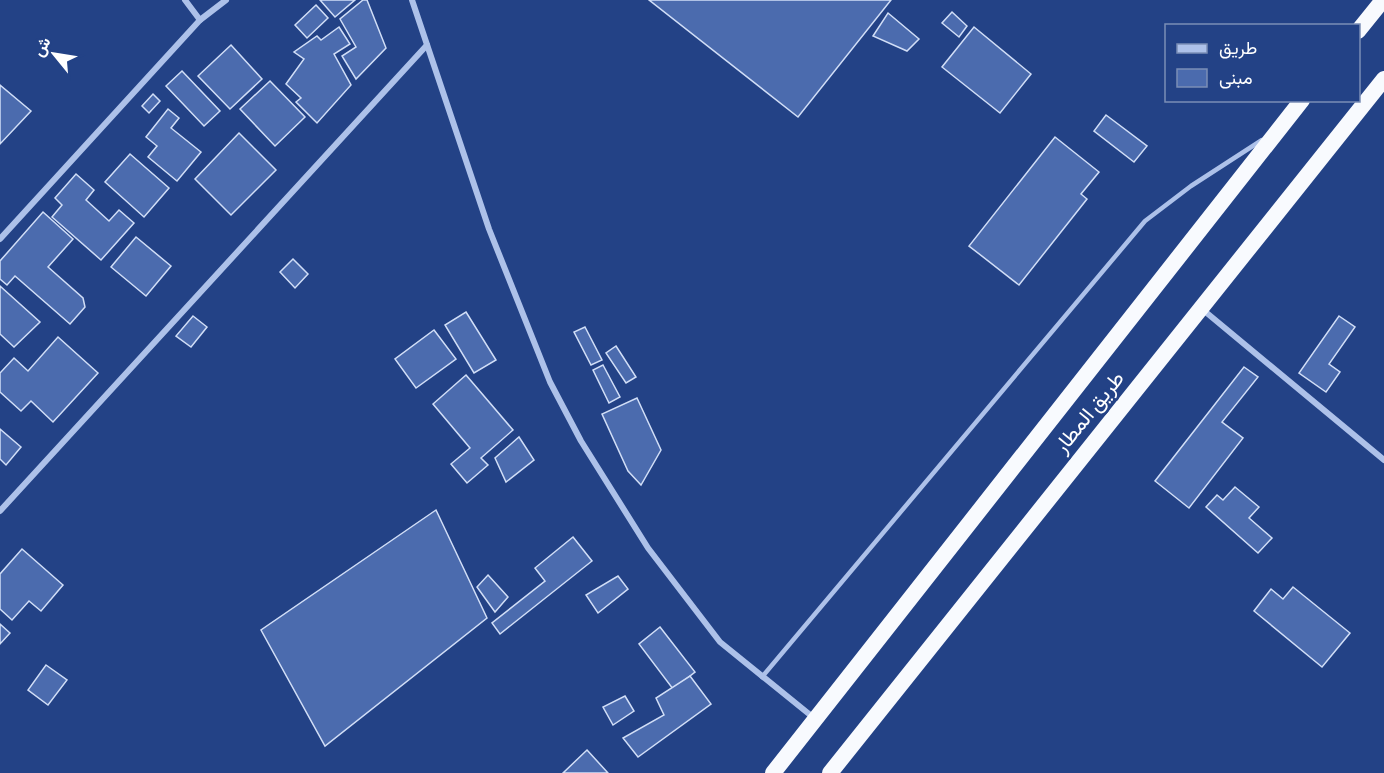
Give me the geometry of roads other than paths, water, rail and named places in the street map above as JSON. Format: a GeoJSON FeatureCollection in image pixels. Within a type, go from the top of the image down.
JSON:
{"type":"FeatureCollection","features":[{"type":"Feature","properties":{"kind":"highway"},"geometry":{"type":"LineString","coordinates":[[1360,30],[1383,0]]}},
{"type":"Feature","properties":{"kind":"highway","name":"طريق المطار"},"geometry":{"type":"LineString","coordinates":[[830,773],[1384,79]]}},
{"type":"Feature","properties":{"kind":"highway","name":"طريق المطار"},"geometry":{"type":"LineString","coordinates":[[773,773],[1300,102]]}},
{"type":"Feature","properties":{"kind":"street"},"geometry":{"type":"LineString","coordinates":[[185,0],[200,20]]}},
{"type":"Feature","properties":{"kind":"street"},"geometry":{"type":"LineString","coordinates":[[0,238],[200,20],[226,0]]}},
{"type":"Feature","properties":{"kind":"street"},"geometry":{"type":"LineString","coordinates":[[412,0],[498,251],[550,382],[581,441],[631,522],[682,595],[720,642],[814,718]]}},
{"type":"Feature","properties":{"kind":"street"},"geometry":{"type":"LineString","coordinates":[[0,511],[428,45]]}},
{"type":"Feature","properties":{"kind":"street"},"geometry":{"type":"LineString","coordinates":[[1201,308],[1384,460]]}},
{"type":"Feature","properties":{"kind":"lane"},"geometry":{"type":"LineString","coordinates":[[762,677],[1145,221],[1191,186],[1279,129]]}}]}
